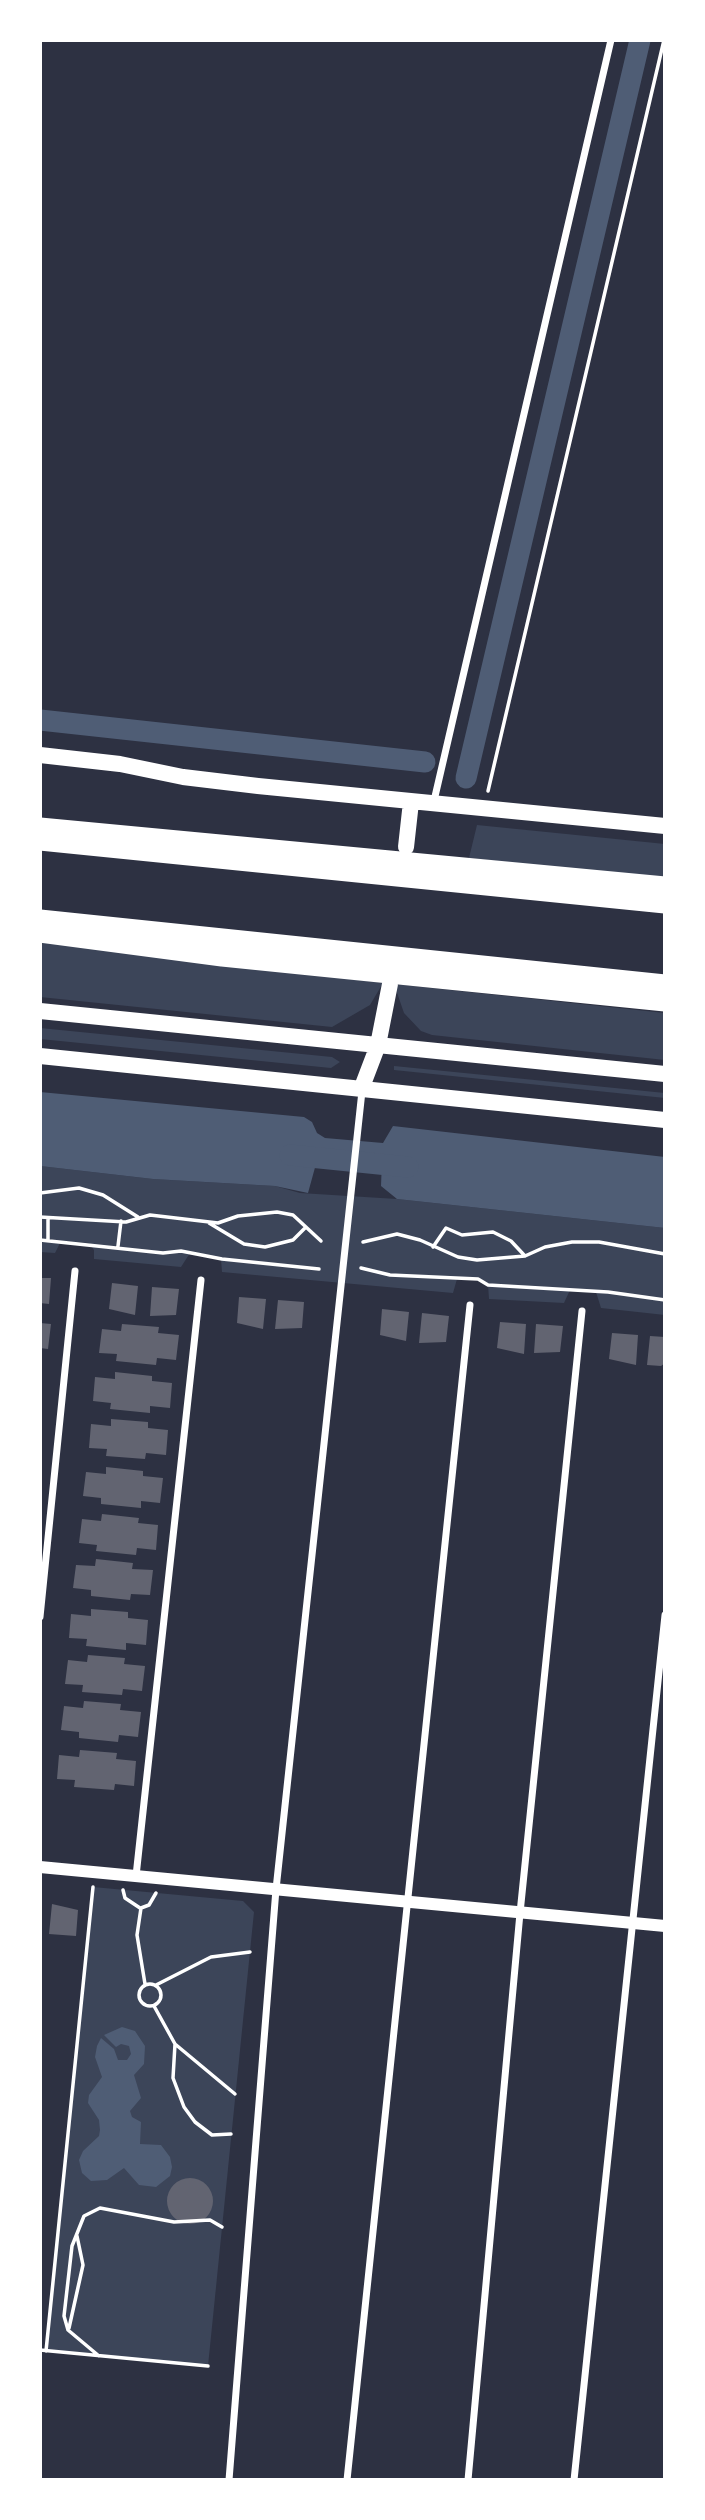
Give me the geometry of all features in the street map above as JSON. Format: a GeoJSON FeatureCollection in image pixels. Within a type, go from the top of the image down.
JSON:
{"type":"FeatureCollection","features":[{"type":"Feature","properties":{"kind":"highway"},"geometry":{"type":"LineString","coordinates":[[40,827],[665,886]]}},
{"type":"Feature","properties":{"kind":"highway"},"geometry":{"type":"LineString","coordinates":[[40,841],[665,904]]}},
{"type":"Feature","properties":{"kind":"highway"},"geometry":{"type":"LineString","coordinates":[[40,919],[665,984]]}},
{"type":"Feature","properties":{"kind":"highway"},"geometry":{"type":"LineString","coordinates":[[40,933],[222,957],[665,1002]]}},
{"type":"Feature","properties":{"kind":"main road"},"geometry":{"type":"LineString","coordinates":[[40,755],[142,767],[183,777],[433,805],[665,826]]}},
{"type":"Feature","properties":{"kind":"main road"},"geometry":{"type":"LineString","coordinates":[[406,847],[411,802]]}},
{"type":"Feature","properties":{"kind":"main road"},"geometry":{"type":"LineString","coordinates":[[362,1087],[378,1045],[390,984]]}},
{"type":"Feature","properties":{"kind":"main road"},"geometry":{"type":"LineString","coordinates":[[40,1011],[665,1074]]}},
{"type":"Feature","properties":{"kind":"main road"},"geometry":{"type":"LineString","coordinates":[[40,1056],[665,1120]]}},
{"type":"Feature","properties":{"kind":"street"},"geometry":{"type":"LineString","coordinates":[[433,805],[611,40]]}},
{"type":"Feature","properties":{"kind":"street"},"geometry":{"type":"LineString","coordinates":[[229,2480],[276,1889],[362,1087]]}},
{"type":"Feature","properties":{"kind":"street"},"geometry":{"type":"LineString","coordinates":[[40,1617],[75,1270]]}},
{"type":"Feature","properties":{"kind":"street"},"geometry":{"type":"LineString","coordinates":[[136,1876],[201,1280]]}},
{"type":"Feature","properties":{"kind":"street"},"geometry":{"type":"LineString","coordinates":[[347,2480],[470,1305]]}},
{"type":"Feature","properties":{"kind":"street"},"geometry":{"type":"LineString","coordinates":[[468,2480],[520,1913],[582,1311]]}},
{"type":"Feature","properties":{"kind":"street"},"geometry":{"type":"LineString","coordinates":[[574,2480],[665,1615]]}},
{"type":"Feature","properties":{"kind":"street"},"geometry":{"type":"LineString","coordinates":[[40,1867],[665,1926]]}},
{"type":"Feature","properties":{"kind":"path"},"geometry":{"type":"LineString","coordinates":[[484,809],[664,40]]}},
{"type":"Feature","properties":{"kind":"path"},"geometry":{"type":"LineString","coordinates":[[40,1193],[79,1188],[103,1195],[138,1217]]}},
{"type":"Feature","properties":{"kind":"path"},"geometry":{"type":"LineString","coordinates":[[40,1217],[121,1221],[138,1217],[218,1223],[239,1216],[277,1212],[293,1215],[321,1241]]}},
{"type":"Feature","properties":{"kind":"path"},"geometry":{"type":"LineString","coordinates":[[48,1217],[48,1240]]}},
{"type":"Feature","properties":{"kind":"path"},"geometry":{"type":"LineString","coordinates":[[118,1246],[121,1221]]}},
{"type":"Feature","properties":{"kind":"path"},"geometry":{"type":"LineString","coordinates":[[206,1221],[244,1244],[265,1247],[293,1240],[306,1227]]}},
{"type":"Feature","properties":{"kind":"path"},"geometry":{"type":"LineString","coordinates":[[433,1247],[446,1228],[462,1235],[493,1233],[516,1244],[525,1256]]}},
{"type":"Feature","properties":{"kind":"path"},"geometry":{"type":"LineString","coordinates":[[363,1242],[397,1234],[458,1257],[477,1260],[525,1256],[545,1247],[572,1242],[599,1242],[665,1254]]}},
{"type":"Feature","properties":{"kind":"path"},"geometry":{"type":"LineString","coordinates":[[40,1240],[118,1246],[318,1269]]}},
{"type":"Feature","properties":{"kind":"path"},"geometry":{"type":"LineString","coordinates":[[361,1268],[390,1275],[478,1279],[488,1285],[608,1292],[665,1300]]}},
{"type":"Feature","properties":{"kind":"path"},"geometry":{"type":"LineString","coordinates":[[46,2351],[93,1887]]}},
{"type":"Feature","properties":{"kind":"path"},"geometry":{"type":"LineString","coordinates":[[124,1890],[125,1898],[141,1908]]}},
{"type":"Feature","properties":{"kind":"path"},"geometry":{"type":"LineString","coordinates":[[141,1908],[149,1905],[156,1893]]}},
{"type":"Feature","properties":{"kind":"path"},"geometry":{"type":"LineString","coordinates":[[141,1908],[137,1935],[145,1984]]}},
{"type":"Feature","properties":{"kind":"path"},"geometry":{"type":"LineString","coordinates":[[145,1984],[156,1985],[211,1957],[250,1952]]}},
{"type":"Feature","properties":{"kind":"path"},"geometry":{"type":"LineString","coordinates":[[145,1984],[138,1992],[139,1999],[144,2005],[153,2006]]}},
{"type":"Feature","properties":{"kind":"path"},"geometry":{"type":"LineString","coordinates":[[153,2006],[161,1996],[156,1985]]}},
{"type":"Feature","properties":{"kind":"path"},"geometry":{"type":"LineString","coordinates":[[153,2006],[174,2044],[235,2094]]}},
{"type":"Feature","properties":{"kind":"path"},"geometry":{"type":"LineString","coordinates":[[174,2044],[173,2078],[184,2107],[195,2122],[212,2135],[231,2134]]}},
{"type":"Feature","properties":{"kind":"path"},"geometry":{"type":"LineString","coordinates":[[99,2356],[68,2330],[64,2316],[65,2286],[84,2216],[100,2208],[174,2222],[210,2220],[222,2227]]}},
{"type":"Feature","properties":{"kind":"path"},"geometry":{"type":"LineString","coordinates":[[68,2330],[83,2265],[77,2235]]}},
{"type":"Feature","properties":{"kind":"path"},"geometry":{"type":"LineString","coordinates":[[40,2350],[208,2366]]}},
{"type":"Feature","properties":{"kind":"shaded area"},"geometry":{"type":"Polygon","coordinates":[[[477,825],[665,844],[665,879],[469,858],[477,825]]]}},
{"type":"Feature","properties":{"kind":"shaded area"},"geometry":{"type":"Polygon","coordinates":[[[40,942],[383,983],[370,1005],[332,1027],[40,997],[40,942]]]}},
{"type":"Feature","properties":{"kind":"shaded area"},"geometry":{"type":"Polygon","coordinates":[[[394,984],[665,1013],[665,1060],[432,1035],[421,1031],[404,1013],[394,984]]]}},
{"type":"Feature","properties":{"kind":"shaded area"},"geometry":{"type":"Polygon","coordinates":[[[40,1028],[332,1057],[340,1062],[331,1068],[40,1039],[40,1028]]]}},
{"type":"Feature","properties":{"kind":"shaded area"},"geometry":{"type":"Polygon","coordinates":[[[394,1066],[665,1093],[665,1098],[394,1070],[394,1066]]]}},
{"type":"Feature","properties":{"kind":"shaded area"},"geometry":{"type":"Polygon","coordinates":[[[40,1092],[304,1117],[312,1122],[317,1133],[325,1138],[383,1143],[393,1126],[665,1157],[665,1228],[397,1199],[381,1186],[382,1160],[319,1153],[308,1193],[275,1186],[153,1179],[40,1166],[40,1092]]]}},
{"type":"Feature","properties":{"kind":"shaded area"},"geometry":{"type":"Polygon","coordinates":[[[40,1166],[153,1179],[275,1186],[300,1193],[397,1199],[665,1228],[665,1315],[601,1308],[596,1292],[570,1290],[564,1303],[489,1299],[488,1285],[478,1279],[457,1279],[453,1293],[222,1272],[221,1259],[190,1253],[181,1267],[94,1259],[94,1250],[89,1243],[61,1241],[55,1253],[40,1252],[40,1166]]]}},
{"type":"Feature","properties":{"kind":"shaded area"},"geometry":{"type":"Polygon","coordinates":[[[93,1887],[243,1901],[254,1912],[208,2366],[46,2351],[93,1887]]]}},
{"type":"Feature","properties":{"kind":"shaded area"},"geometry":{"type":"Polygon","coordinates":[[[122,2027],[135,2031],[145,2046],[144,2064],[134,2075],[141,2098],[130,2111],[132,2117],[141,2122],[140,2144],[161,2145],[170,2157],[170,2176],[156,2187],[139,2185],[124,2168],[107,2180],[91,2181],[82,2173],[79,2160],[83,2151],[99,2136],[100,2130],[99,2120],[88,2103],[89,2095],[102,2077],[95,2057],[97,2046],[101,2038],[114,2049],[118,2060],[127,2060],[131,2054],[129,2046],[121,2044],[116,2047],[104,2035],[122,2027]]]}},
{"type":"Feature","properties":{"kind":"building"},"geometry":{"type":"Polygon","coordinates":[[[40,1278],[51,1278],[49,1304],[40,1303],[40,1278]]]}},
{"type":"Feature","properties":{"kind":"building"},"geometry":{"type":"Polygon","coordinates":[[[112,1283],[138,1286],[135,1315],[109,1309],[112,1283]]]}},
{"type":"Feature","properties":{"kind":"building"},"geometry":{"type":"Polygon","coordinates":[[[152,1287],[179,1289],[176,1315],[150,1316],[152,1287]]]}},
{"type":"Feature","properties":{"kind":"building"},"geometry":{"type":"Polygon","coordinates":[[[239,1297],[266,1299],[263,1329],[237,1323],[239,1297]]]}},
{"type":"Feature","properties":{"kind":"building"},"geometry":{"type":"Polygon","coordinates":[[[278,1300],[304,1302],[302,1328],[275,1329],[278,1300]]]}},
{"type":"Feature","properties":{"kind":"building"},"geometry":{"type":"Polygon","coordinates":[[[382,1309],[409,1312],[406,1341],[380,1335],[382,1309]]]}},
{"type":"Feature","properties":{"kind":"building"},"geometry":{"type":"Polygon","coordinates":[[[422,1313],[449,1316],[446,1342],[419,1343],[422,1313]]]}},
{"type":"Feature","properties":{"kind":"building"},"geometry":{"type":"Polygon","coordinates":[[[500,1322],[526,1324],[524,1354],[497,1348],[500,1322]]]}},
{"type":"Feature","properties":{"kind":"building"},"geometry":{"type":"Polygon","coordinates":[[[40,1323],[51,1324],[48,1349],[40,1348],[40,1323]]]}},
{"type":"Feature","properties":{"kind":"building"},"geometry":{"type":"Polygon","coordinates":[[[122,1324],[159,1327],[158,1333],[179,1335],[176,1360],[157,1358],[156,1365],[116,1361],[117,1354],[99,1353],[102,1329],[121,1331],[122,1324]]]}},
{"type":"Feature","properties":{"kind":"building"},"geometry":{"type":"Polygon","coordinates":[[[536,1324],[563,1326],[560,1352],[534,1353],[536,1324]]]}},
{"type":"Feature","properties":{"kind":"building"},"geometry":{"type":"Polygon","coordinates":[[[612,1333],[638,1335],[636,1365],[609,1359],[612,1333]]]}},
{"type":"Feature","properties":{"kind":"building"},"geometry":{"type":"Polygon","coordinates":[[[650,1336],[665,1337],[665,1363],[661,1366],[647,1365],[650,1336]]]}},
{"type":"Feature","properties":{"kind":"building"},"geometry":{"type":"Polygon","coordinates":[[[115,1372],[152,1376],[152,1381],[172,1383],[170,1408],[150,1406],[150,1413],[110,1409],[111,1403],[93,1401],[95,1377],[115,1379],[115,1372]]]}},
{"type":"Feature","properties":{"kind":"building"},"geometry":{"type":"Polygon","coordinates":[[[111,1419],[148,1422],[148,1428],[168,1430],[166,1455],[146,1453],[145,1459],[106,1456],[107,1449],[89,1448],[91,1424],[111,1426],[111,1419]]]}},
{"type":"Feature","properties":{"kind":"building"},"geometry":{"type":"Polygon","coordinates":[[[106,1467],[143,1471],[143,1476],[163,1478],[160,1503],[141,1501],[141,1508],[101,1504],[101,1498],[83,1496],[86,1472],[106,1474],[106,1467]]]}},
{"type":"Feature","properties":{"kind":"building"},"geometry":{"type":"Polygon","coordinates":[[[102,1514],[139,1518],[138,1523],[158,1525],[156,1550],[137,1548],[136,1555],[96,1551],[97,1545],[79,1543],[82,1519],[101,1521],[102,1514]]]}},
{"type":"Feature","properties":{"kind":"building"},"geometry":{"type":"Polygon","coordinates":[[[96,1559],[133,1563],[132,1569],[153,1570],[150,1595],[131,1594],[130,1600],[91,1596],[91,1590],[73,1588],[76,1565],[95,1566],[96,1559]]]}},
{"type":"Feature","properties":{"kind":"building"},"geometry":{"type":"Polygon","coordinates":[[[91,1609],[128,1612],[128,1618],[148,1620],[146,1645],[126,1643],[126,1650],[86,1646],[87,1639],[69,1638],[71,1614],[91,1616],[91,1609]]]}},
{"type":"Feature","properties":{"kind":"building"},"geometry":{"type":"Polygon","coordinates":[[[88,1655],[125,1658],[124,1664],[145,1666],[142,1691],[123,1689],[122,1695],[82,1692],[83,1685],[65,1684],[68,1660],[87,1662],[88,1655]]]}},
{"type":"Feature","properties":{"kind":"building"},"geometry":{"type":"Polygon","coordinates":[[[84,1701],[121,1704],[120,1710],[141,1712],[138,1737],[119,1735],[118,1742],[79,1738],[79,1732],[61,1730],[64,1706],[83,1708],[84,1701]]]}},
{"type":"Feature","properties":{"kind":"building"},"geometry":{"type":"Polygon","coordinates":[[[80,1750],[117,1753],[116,1759],[136,1761],[134,1786],[115,1784],[114,1790],[74,1787],[75,1780],[57,1779],[59,1755],[79,1757],[80,1750]]]}},
{"type":"Feature","properties":{"kind":"building"},"geometry":{"type":"Polygon","coordinates":[[[52,1904],[78,1910],[76,1936],[49,1934],[52,1904]]]}},
{"type":"Feature","properties":{"kind":"building"},"geometry":{"type":"Polygon","coordinates":[[[190,2178],[206,2185],[213,2201],[206,2217],[190,2224],[174,2217],[167,2201],[174,2185],[190,2178]]]}},
{"type":"Feature","properties":{"kind":"waterway"},"geometry":{"type":"LineString","coordinates":[[466,778],[640,40]]}},
{"type":"Feature","properties":{"kind":"waterway"},"geometry":{"type":"LineString","coordinates":[[40,720],[425,762]]}},
{"type":"Feature","properties":{"kind":"waterway"},"geometry":{"type":"LineString","coordinates":[[290,1155],[408,1167]]}}]}
